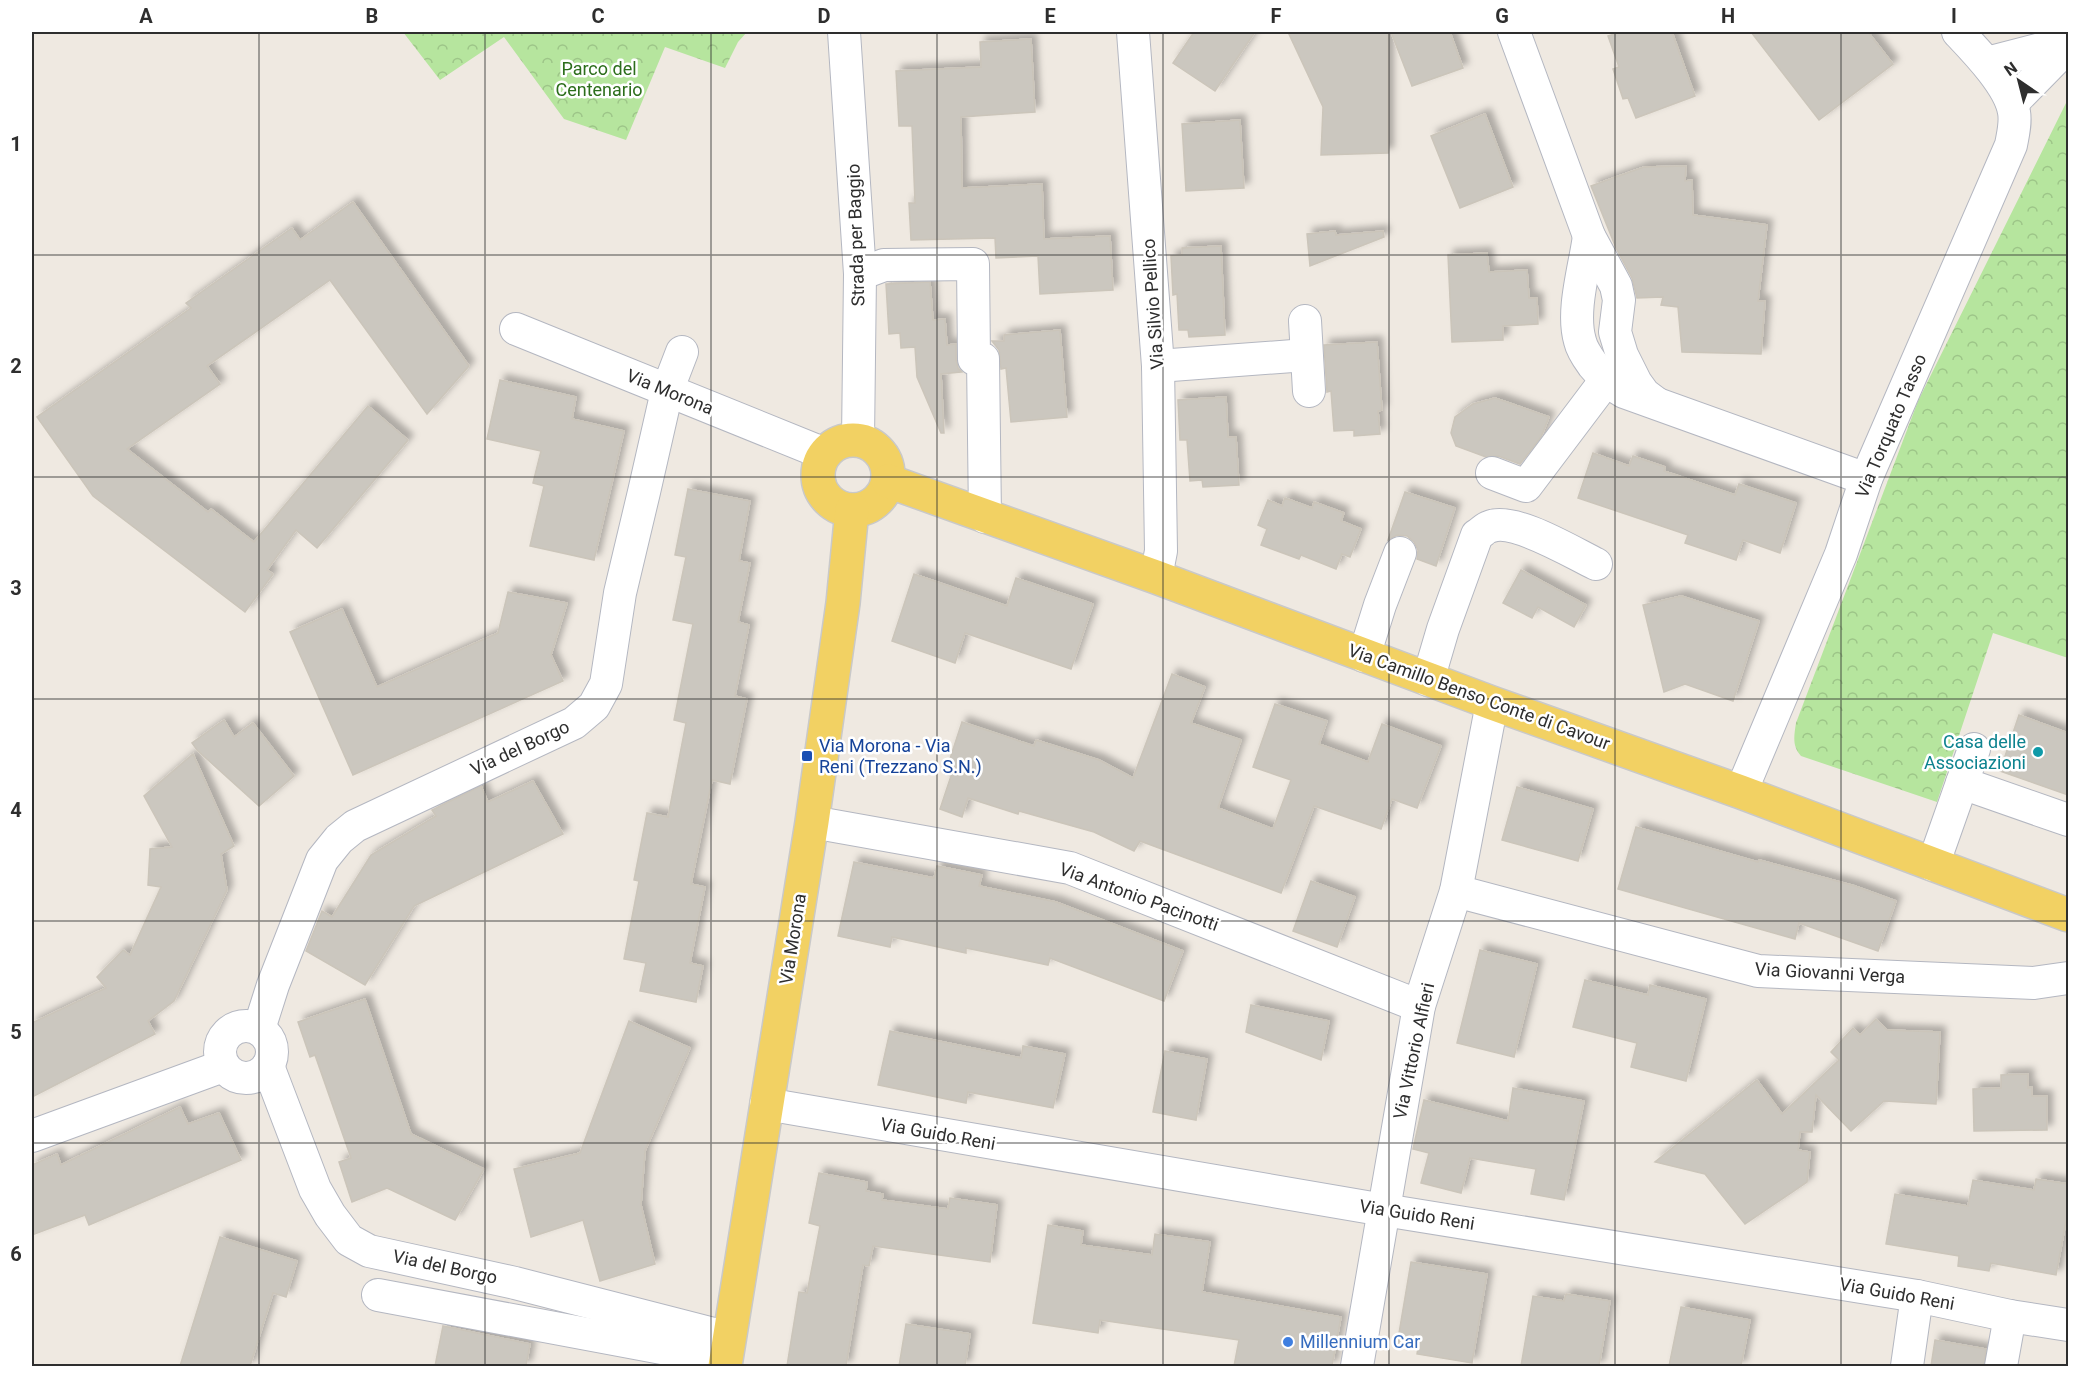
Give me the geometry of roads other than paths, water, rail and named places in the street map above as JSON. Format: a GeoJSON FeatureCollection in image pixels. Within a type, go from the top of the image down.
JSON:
{"type":"FeatureCollection","features":[{"type":"Feature","properties":{"kind":"main road"},"geometry":{"type":"LineString","coordinates":[[858,440],[867,442],[882,454],[889,472],[882,497],[869,507],[852,510],[834,505],[821,490],[818,471],[825,453],[836,444],[858,440]]}},
{"type":"Feature","properties":{"kind":"main road","name":"Via Camillo Benso Conte di Cavour"},"geometry":{"type":"LineString","coordinates":[[888,481],[1156,577],[1428,680],[1741,792],[2068,915]]}},
{"type":"Feature","properties":{"kind":"main road","name":"Via Morona"},"geometry":{"type":"LineString","coordinates":[[726,1355],[812,822],[843,603],[852,510]]}},
{"type":"Feature","properties":{"kind":"street","name":"Strada per Baggio"},"geometry":{"type":"LineString","coordinates":[[844,32],[860,274],[858,440]]}},
{"type":"Feature","properties":{"kind":"street","name":"Via Silvio Pellico"},"geometry":{"type":"LineString","coordinates":[[1133,32],[1158,366],[1161,551],[1156,577]]}},
{"type":"Feature","properties":{"kind":"street"},"geometry":{"type":"LineString","coordinates":[[1514,32],[1589,236],[1616,286],[1619,300],[1616,332],[1622,355],[1644,394],[1659,405]]}},
{"type":"Feature","properties":{"kind":"street","name":"Via Torquato Tasso"},"geometry":{"type":"LineString","coordinates":[[1741,792],[1840,554],[1866,479],[2011,145],[2015,122],[2012,103],[1987,63],[1959,32]]}},
{"type":"Feature","properties":{"kind":"street"},"geometry":{"type":"LineString","coordinates":[[1987,63],[2068,44]]}},
{"type":"Feature","properties":{"kind":"street"},"geometry":{"type":"LineString","coordinates":[[2012,103],[2068,44]]}},
{"type":"Feature","properties":{"kind":"street"},"geometry":{"type":"LineString","coordinates":[[1589,236],[1577,325],[1580,342],[1586,356],[1606,380],[1624,392],[1866,479]]}},
{"type":"Feature","properties":{"kind":"street"},"geometry":{"type":"LineString","coordinates":[[860,274],[884,265],[973,264],[974,359],[983,359],[985,517]]}},
{"type":"Feature","properties":{"kind":"street"},"geometry":{"type":"LineString","coordinates":[[1305,321],[1309,391]]}},
{"type":"Feature","properties":{"kind":"street","name":"Via Morona"},"geometry":{"type":"LineString","coordinates":[[516,329],[825,453]]}},
{"type":"Feature","properties":{"kind":"street","name":"Via del Borgo"},"geometry":{"type":"LineString","coordinates":[[259,1029],[273,985],[322,860],[339,839],[355,826],[574,723],[594,706],[606,684],[620,593],[667,391],[682,352]]}},
{"type":"Feature","properties":{"kind":"street"},"geometry":{"type":"LineString","coordinates":[[1158,366],[1306,355]]}},
{"type":"Feature","properties":{"kind":"street"},"geometry":{"type":"LineString","coordinates":[[1492,472],[1526,486],[1606,380]]}},
{"type":"Feature","properties":{"kind":"street"},"geometry":{"type":"LineString","coordinates":[[1428,680],[1443,629],[1478,535],[1489,527],[1500,525],[1524,529],[1596,564]]}},
{"type":"Feature","properties":{"kind":"street"},"geometry":{"type":"LineString","coordinates":[[1364,656],[1400,553]]}},
{"type":"Feature","properties":{"kind":"street","name":"Via Vittorio Alfieri"},"geometry":{"type":"LineString","coordinates":[[1357,1366],[1419,1006],[1456,891],[1492,703]]}},
{"type":"Feature","properties":{"kind":"street"},"geometry":{"type":"LineString","coordinates":[[1933,865],[1974,749]]}},
{"type":"Feature","properties":{"kind":"street"},"geometry":{"type":"LineString","coordinates":[[1962,783],[2068,820]]}},
{"type":"Feature","properties":{"kind":"street","name":"Via Antonio Pacinotti"},"geometry":{"type":"LineString","coordinates":[[812,822],[1070,868],[1419,1006]]}},
{"type":"Feature","properties":{"kind":"street","name":"Via Giovanni Verga"},"geometry":{"type":"LineString","coordinates":[[1456,891],[1758,971],[2034,983],[2068,978]]}},
{"type":"Feature","properties":{"kind":"street"},"geometry":{"type":"LineString","coordinates":[[242,1026],[259,1029],[266,1034],[270,1042],[272,1058],[262,1073],[254,1078],[236,1077],[223,1066],[220,1049],[222,1041],[227,1034],[242,1026]]}},
{"type":"Feature","properties":{"kind":"street"},"geometry":{"type":"LineString","coordinates":[[32,1136],[223,1066]]}},
{"type":"Feature","properties":{"kind":"street","name":"Via del Borgo"},"geometry":{"type":"LineString","coordinates":[[268,1066],[315,1189],[330,1215],[350,1240],[369,1251],[515,1282],[726,1355]]}},
{"type":"Feature","properties":{"kind":"street","name":"Via Guido Reni"},"geometry":{"type":"LineString","coordinates":[[766,1104],[1384,1210],[1917,1296],[2010,1316],[2068,1325]]}},
{"type":"Feature","properties":{"kind":"street"},"geometry":{"type":"LineString","coordinates":[[378,1295],[726,1355]]}},
{"type":"Feature","properties":{"kind":"street"},"geometry":{"type":"LineString","coordinates":[[1907,1366],[1917,1296]]}},
{"type":"Feature","properties":{"kind":"street"},"geometry":{"type":"LineString","coordinates":[[2001,1366],[2010,1316]]}},
{"type":"Feature","properties":{"kind":"place","name":"Casa delle Associazioni"},"geometry":{"type":"Point","coordinates":[2038,752]}},
{"type":"Feature","properties":{"kind":"place","name":"Via Morona - Via Reni (Trezzano S.N.)"},"geometry":{"type":"Point","coordinates":[807,756]}},
{"type":"Feature","properties":{"kind":"place","name":"Millennium Car"},"geometry":{"type":"Point","coordinates":[1288,1342]}},
{"type":"Feature","properties":{"kind":"park label","name":"Parco del Centenario"},"geometry":{"type":"Point","coordinates":[599,79]}}]}
